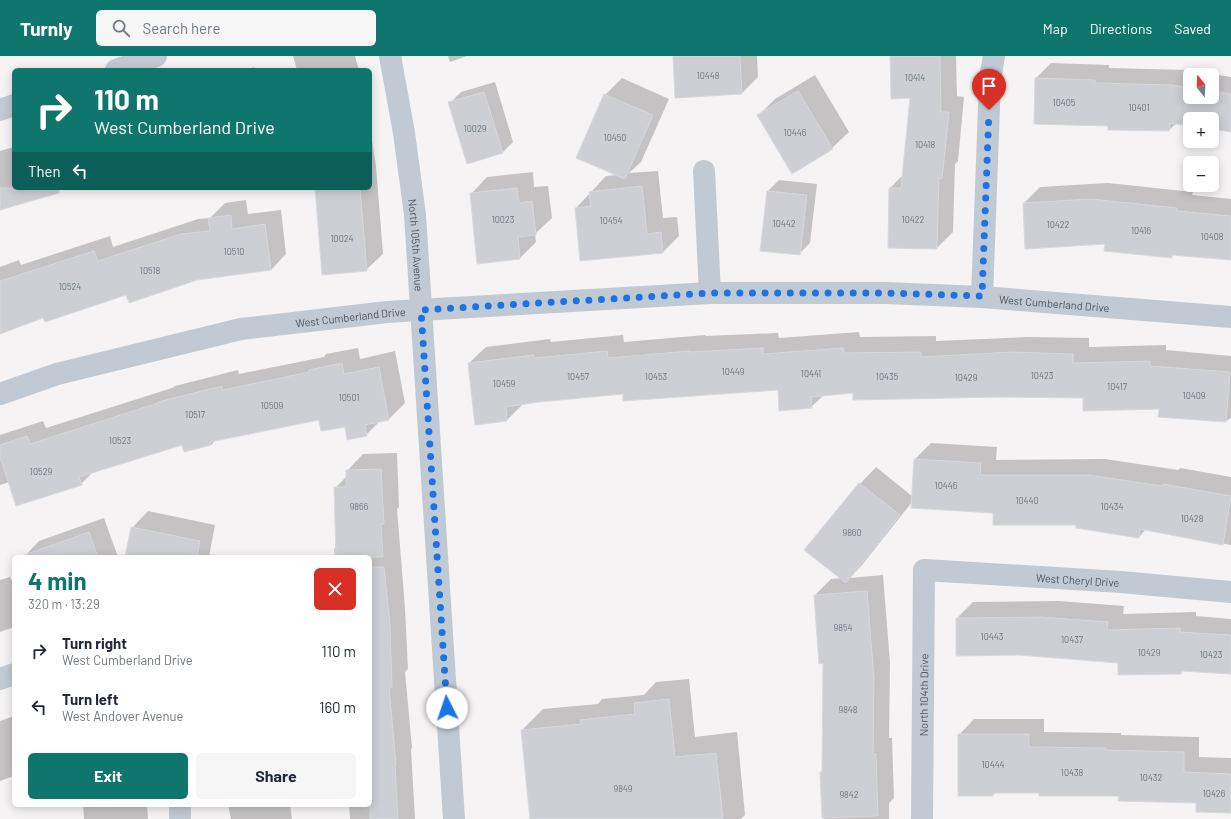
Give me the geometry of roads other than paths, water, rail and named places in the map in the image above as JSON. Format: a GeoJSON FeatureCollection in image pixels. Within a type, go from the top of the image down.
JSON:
{"type":"FeatureCollection","features":[{"type":"Feature","properties":{"kind":"street"},"geometry":{"type":"LineString","coordinates":[[122,68],[156,56]]}},
{"type":"Feature","properties":{"kind":"street","name":"North 105th Avenue"},"geometry":{"type":"LineString","coordinates":[[390,56],[410,171],[421,310],[454,819]]}},
{"type":"Feature","properties":{"kind":"street"},"geometry":{"type":"LineString","coordinates":[[982,296],[990,79],[994,56]]}},
{"type":"Feature","properties":{"kind":"street"},"geometry":{"type":"LineString","coordinates":[[0,110],[12,106]]}},
{"type":"Feature","properties":{"kind":"street"},"geometry":{"type":"LineString","coordinates":[[704,171],[710,293]]}},
{"type":"Feature","properties":{"kind":"street","name":"West Cumberland Drive"},"geometry":{"type":"LineString","coordinates":[[0,394],[57,374],[241,329],[387,312],[710,293],[886,293],[982,296],[1231,317]]}},
{"type":"Feature","properties":{"kind":"street","name":"West Cheryl Drive"},"geometry":{"type":"LineString","coordinates":[[924,570],[1121,582],[1231,592]]}},
{"type":"Feature","properties":{"kind":"street","name":"North 104th Drive"},"geometry":{"type":"LineString","coordinates":[[922,819],[924,570]]}},
{"type":"Feature","properties":{"kind":"street"},"geometry":{"type":"LineString","coordinates":[[0,679],[12,675]]}},
{"type":"Feature","properties":{"kind":"street"},"geometry":{"type":"LineString","coordinates":[[180,807],[180,819]]}}]}
